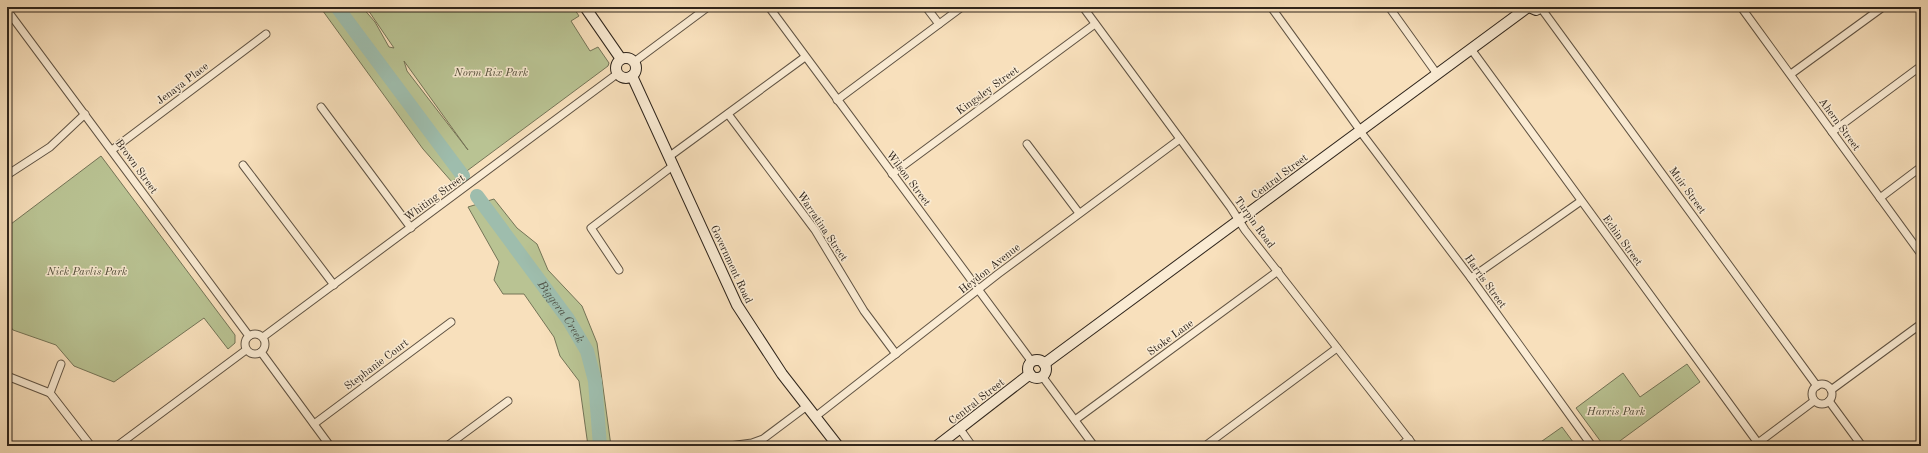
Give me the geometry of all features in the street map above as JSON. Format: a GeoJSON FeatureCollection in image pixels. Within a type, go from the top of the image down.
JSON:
{"type":"FeatureCollection","features":[{"type":"Feature","properties":{"kind":"main road"},"geometry":{"type":"LineString","coordinates":[[585,7],[621,59]]}},
{"type":"Feature","properties":{"kind":"main road"},"geometry":{"type":"LineString","coordinates":[[1528,7],[1536,10],[1542,8]]}},
{"type":"Feature","properties":{"kind":"main road","name":"Central Street"},"geometry":{"type":"LineString","coordinates":[[1044,364],[1528,7]]}},
{"type":"Feature","properties":{"kind":"main road"},"geometry":{"type":"LineString","coordinates":[[628,58],[634,62],[636,70],[632,76],[626,78],[617,74],[616,64],[621,59],[628,58]]}},
{"type":"Feature","properties":{"kind":"main road","name":"Government Road"},"geometry":{"type":"LineString","coordinates":[[632,76],[737,305],[782,374],[838,446]]}},
{"type":"Feature","properties":{"kind":"main road"},"geometry":{"type":"LineString","coordinates":[[1037,360],[1044,364],[1045,369],[1042,376],[1034,377],[1030,374],[1029,366],[1032,362],[1037,360]]}},
{"type":"Feature","properties":{"kind":"main road","name":"Central Street"},"geometry":{"type":"LineString","coordinates":[[937,446],[1030,374]]}},
{"type":"Feature","properties":{"kind":"street"},"geometry":{"type":"LineString","coordinates":[[634,62],[708,7]]}},
{"type":"Feature","properties":{"kind":"street","name":"Wilson Street"},"geometry":{"type":"LineString","coordinates":[[769,7],[1032,362]]}},
{"type":"Feature","properties":{"kind":"street"},"geometry":{"type":"LineString","coordinates":[[926,7],[939,24]]}},
{"type":"Feature","properties":{"kind":"street"},"geometry":{"type":"LineString","coordinates":[[837,100],[962,7]]}},
{"type":"Feature","properties":{"kind":"street","name":"Turpin Road"},"geometry":{"type":"LineString","coordinates":[[1083,7],[1239,221],[1414,446]]}},
{"type":"Feature","properties":{"kind":"street","name":"Harris Street"},"geometry":{"type":"LineString","coordinates":[[1271,7],[1360,131],[1471,278],[1592,446]]}},
{"type":"Feature","properties":{"kind":"street"},"geometry":{"type":"LineString","coordinates":[[1389,7],[1437,74]]}},
{"type":"Feature","properties":{"kind":"street","name":"Ahern Street"},"geometry":{"type":"LineString","coordinates":[[1741,7],[1921,254]]}},
{"type":"Feature","properties":{"kind":"street"},"geometry":{"type":"LineString","coordinates":[[1790,74],[1883,7]]}},
{"type":"Feature","properties":{"kind":"street","name":"Muir Street"},"geometry":{"type":"LineString","coordinates":[[1542,8],[1817,386]]}},
{"type":"Feature","properties":{"kind":"street","name":"Brown Street"},"geometry":{"type":"LineString","coordinates":[[7,10],[249,336]]}},
{"type":"Feature","properties":{"kind":"street","name":"Kingsley Street"},"geometry":{"type":"LineString","coordinates":[[892,174],[1095,24]]}},
{"type":"Feature","properties":{"kind":"street","name":"Jenaya Place"},"geometry":{"type":"LineString","coordinates":[[112,150],[266,34]]}},
{"type":"Feature","properties":{"kind":"street","name":"Echin Street"},"geometry":{"type":"LineString","coordinates":[[1471,49],[1756,444]]}},
{"type":"Feature","properties":{"kind":"street"},"geometry":{"type":"LineString","coordinates":[[619,270],[591,228],[728,114],[805,57]]}},
{"type":"Feature","properties":{"kind":"street"},"geometry":{"type":"LineString","coordinates":[[1832,132],[1921,66]]}},
{"type":"Feature","properties":{"kind":"street","name":"Whiting Street"},"geometry":{"type":"LineString","coordinates":[[263,337],[617,74]]}},
{"type":"Feature","properties":{"kind":"street"},"geometry":{"type":"LineString","coordinates":[[321,107],[411,228]]}},
{"type":"Feature","properties":{"kind":"street"},"geometry":{"type":"LineString","coordinates":[[7,174],[50,147],[85,114]]}},
{"type":"Feature","properties":{"kind":"street","name":"Warratina Street"},"geometry":{"type":"LineString","coordinates":[[728,114],[815,230],[864,311],[896,354]]}},
{"type":"Feature","properties":{"kind":"street","name":"Heydon Avenue"},"geometry":{"type":"LineString","coordinates":[[815,417],[978,290],[1180,139]]}},
{"type":"Feature","properties":{"kind":"street"},"geometry":{"type":"LineString","coordinates":[[1027,144],[1080,213]]}},
{"type":"Feature","properties":{"kind":"street"},"geometry":{"type":"LineString","coordinates":[[243,165],[334,285]]}},
{"type":"Feature","properties":{"kind":"street"},"geometry":{"type":"LineString","coordinates":[[1880,198],[1921,168]]}},
{"type":"Feature","properties":{"kind":"street"},"geometry":{"type":"LineString","coordinates":[[1471,278],[1581,201]]}},
{"type":"Feature","properties":{"kind":"street","name":"Stoke Lane"},"geometry":{"type":"LineString","coordinates":[[1075,420],[1278,271]]}},
{"type":"Feature","properties":{"kind":"street","name":"Stephanie Court"},"geometry":{"type":"LineString","coordinates":[[314,424],[451,322]]}},
{"type":"Feature","properties":{"kind":"street"},"geometry":{"type":"LineString","coordinates":[[1831,390],[1921,324]]}},
{"type":"Feature","properties":{"kind":"street"},"geometry":{"type":"LineString","coordinates":[[246,350],[245,341],[249,336],[256,334],[263,337],[265,343],[261,352]]}},
{"type":"Feature","properties":{"kind":"street"},"geometry":{"type":"LineString","coordinates":[[1205,446],[1337,348]]}},
{"type":"Feature","properties":{"kind":"street"},"geometry":{"type":"LineString","coordinates":[[246,350],[253,354],[261,352]]}},
{"type":"Feature","properties":{"kind":"street"},"geometry":{"type":"LineString","coordinates":[[118,446],[246,350]]}},
{"type":"Feature","properties":{"kind":"street"},"geometry":{"type":"LineString","coordinates":[[261,352],[330,446]]}},
{"type":"Feature","properties":{"kind":"street"},"geometry":{"type":"LineString","coordinates":[[50,393],[61,364]]}},
{"type":"Feature","properties":{"kind":"street"},"geometry":{"type":"LineString","coordinates":[[7,376],[50,393],[91,446]]}},
{"type":"Feature","properties":{"kind":"street"},"geometry":{"type":"LineString","coordinates":[[1042,376],[1094,446]]}},
{"type":"Feature","properties":{"kind":"street"},"geometry":{"type":"LineString","coordinates":[[1825,385],[1831,390],[1832,395],[1829,401],[1820,404],[1814,401],[1812,392],[1817,386],[1825,385]]}},
{"type":"Feature","properties":{"kind":"street"},"geometry":{"type":"LineString","coordinates":[[447,446],[508,401]]}},
{"type":"Feature","properties":{"kind":"street"},"geometry":{"type":"LineString","coordinates":[[1756,444],[1814,401]]}},
{"type":"Feature","properties":{"kind":"street"},"geometry":{"type":"LineString","coordinates":[[1829,401],[1862,446]]}},
{"type":"Feature","properties":{"kind":"street"},"geometry":{"type":"LineString","coordinates":[[729,446],[752,443],[763,439],[807,406]]}},
{"type":"Feature","properties":{"kind":"street"},"geometry":{"type":"LineString","coordinates":[[960,429],[972,446]]}},
{"type":"Feature","properties":{"kind":"street"},"geometry":{"type":"LineString","coordinates":[[1400,446],[1409,439]]}},
{"type":"Feature","properties":{"kind":"green space","name":"Norm Rix Park"},"geometry":{"type":"Polygon","coordinates":[[[320,7],[362,7],[375,22],[389,47],[394,48],[366,7],[573,7],[579,16],[571,21],[590,51],[598,47],[609,63],[608,66],[452,182],[423,149],[320,7]],[[404,61],[407,71],[468,150],[404,61]]]}},
{"type":"Feature","properties":{"kind":"green space","name":"Nick Pavlis Park"},"geometry":{"type":"Polygon","coordinates":[[[101,156],[235,335],[235,343],[228,349],[204,318],[114,382],[74,366],[56,345],[13,330],[7,322],[7,227],[101,156]]]}},
{"type":"Feature","properties":{"kind":"green space"},"geometry":{"type":"Polygon","coordinates":[[[494,199],[517,228],[537,244],[548,270],[582,306],[597,343],[611,446],[588,446],[579,381],[560,356],[554,337],[524,294],[503,294],[494,280],[499,262],[468,207],[494,199]]]}},
{"type":"Feature","properties":{"kind":"green space","name":"Harris Park"},"geometry":{"type":"Polygon","coordinates":[[[1687,364],[1700,382],[1613,446],[1604,446],[1576,408],[1623,373],[1640,397],[1687,364]]]}},
{"type":"Feature","properties":{"kind":"green space"},"geometry":{"type":"Polygon","coordinates":[[[1562,427],[1576,446],[1535,446],[1562,427]]]}},
{"type":"Feature","properties":{"kind":"waterway","name":"Biggera Creek"},"geometry":{"type":"LineString","coordinates":[[337,7],[463,176]]}},
{"type":"Feature","properties":{"kind":"waterway","name":"Biggera Creek"},"geometry":{"type":"LineString","coordinates":[[477,196],[568,319],[587,351],[595,381],[600,446]]}}]}
